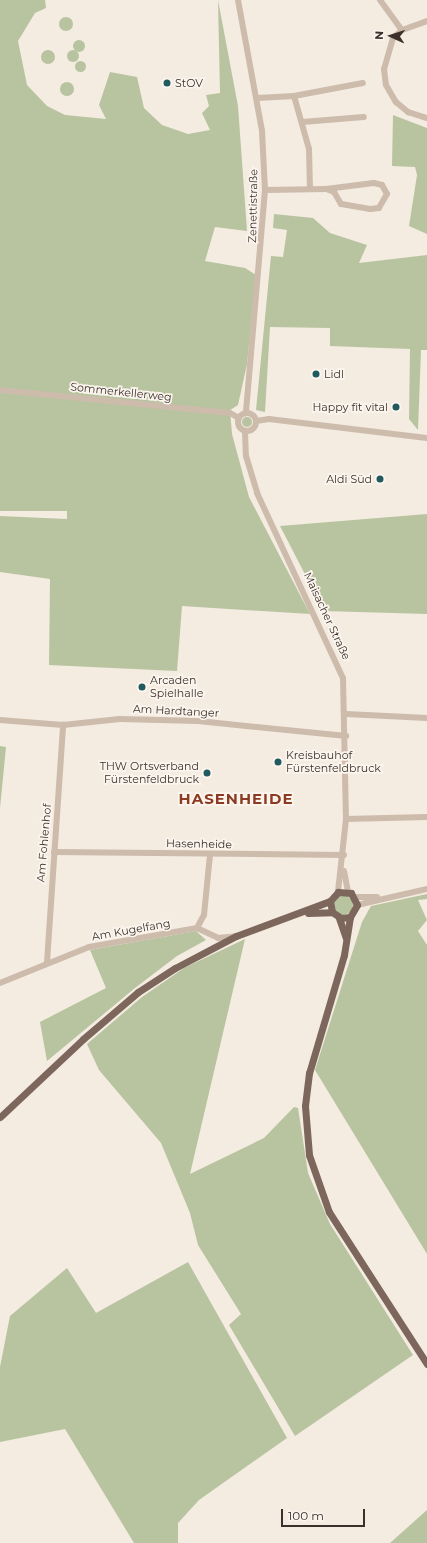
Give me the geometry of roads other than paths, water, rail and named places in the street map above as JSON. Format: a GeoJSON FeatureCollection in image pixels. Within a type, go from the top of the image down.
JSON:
{"type":"FeatureCollection","features":[{"type":"Feature","properties":{"kind":"main road"},"geometry":{"type":"LineString","coordinates":[[0,1117],[138,992],[236,936],[304,913],[330,901],[338,892],[348,891],[355,897],[357,905],[350,917],[347,942],[309,1073],[305,1106],[309,1155],[329,1212],[424,1353],[427,1364]]}},
{"type":"Feature","properties":{"kind":"main road"},"geometry":{"type":"LineString","coordinates":[[330,901],[332,912],[339,918],[347,942]]}},
{"type":"Feature","properties":{"kind":"main road"},"geometry":{"type":"LineString","coordinates":[[304,913],[332,912]]}},
{"type":"Feature","properties":{"kind":"main road"},"geometry":{"type":"LineString","coordinates":[[339,918],[350,917]]}},
{"type":"Feature","properties":{"kind":"street","name":"Zenettistraße"},"geometry":{"type":"LineString","coordinates":[[238,0],[257,98],[265,190],[246,413]]}},
{"type":"Feature","properties":{"kind":"street"},"geometry":{"type":"LineString","coordinates":[[380,0],[402,30]]}},
{"type":"Feature","properties":{"kind":"street"},"geometry":{"type":"LineString","coordinates":[[427,22],[402,30],[386,53],[386,86],[396,102],[408,112],[427,118]]}},
{"type":"Feature","properties":{"kind":"street"},"geometry":{"type":"LineString","coordinates":[[257,98],[294,96],[363,83]]}},
{"type":"Feature","properties":{"kind":"street"},"geometry":{"type":"LineString","coordinates":[[294,96],[302,122],[309,155],[310,189]]}},
{"type":"Feature","properties":{"kind":"street"},"geometry":{"type":"LineString","coordinates":[[302,122],[364,117]]}},
{"type":"Feature","properties":{"kind":"street"},"geometry":{"type":"LineString","coordinates":[[265,190],[326,189],[374,183],[382,186],[387,194],[379,208],[370,209],[341,204],[334,192],[326,189]]}},
{"type":"Feature","properties":{"kind":"street","name":"Sommerkellerweg"},"geometry":{"type":"LineString","coordinates":[[0,390],[230,414],[239,418]]}},
{"type":"Feature","properties":{"kind":"street"},"geometry":{"type":"LineString","coordinates":[[256,421],[252,429],[245,431],[238,425],[239,418],[246,413],[256,421],[269,419],[427,438]]}},
{"type":"Feature","properties":{"kind":"street","name":"Maisacher Straße"},"geometry":{"type":"LineString","coordinates":[[245,431],[252,480],[337,659],[346,714],[346,819],[343,867],[338,892]]}},
{"type":"Feature","properties":{"kind":"street"},"geometry":{"type":"LineString","coordinates":[[346,714],[427,718]]}},
{"type":"Feature","properties":{"kind":"street","name":"Am Hardtanger"},"geometry":{"type":"LineString","coordinates":[[3,721],[63,725],[120,719],[168,720],[346,736]]}},
{"type":"Feature","properties":{"kind":"street","name":"Am Fohlenhof"},"geometry":{"type":"LineString","coordinates":[[47,962],[63,725]]}},
{"type":"Feature","properties":{"kind":"street"},"geometry":{"type":"LineString","coordinates":[[346,819],[427,816]]}},
{"type":"Feature","properties":{"kind":"street","name":"Hasenheide"},"geometry":{"type":"LineString","coordinates":[[54,852],[210,855],[344,855]]}},
{"type":"Feature","properties":{"kind":"street"},"geometry":{"type":"LineString","coordinates":[[210,855],[204,915],[197,928],[218,938],[236,936]]}},
{"type":"Feature","properties":{"kind":"street","name":"Maisacher Straße"},"geometry":{"type":"LineString","coordinates":[[343,867],[348,891]]}},
{"type":"Feature","properties":{"kind":"street"},"geometry":{"type":"LineString","coordinates":[[357,905],[382,897],[427,889]]}},
{"type":"Feature","properties":{"kind":"street"},"geometry":{"type":"LineString","coordinates":[[355,897],[382,897]]}},
{"type":"Feature","properties":{"kind":"street","name":"Am Kugelfang"},"geometry":{"type":"LineString","coordinates":[[0,983],[47,962],[89,947],[197,928]]}},
{"type":"Feature","properties":{"kind":"place","name":"StOV"},"geometry":{"type":"Point","coordinates":[167,83]}},
{"type":"Feature","properties":{"kind":"place","name":"Lidl"},"geometry":{"type":"Point","coordinates":[316,374]}},
{"type":"Feature","properties":{"kind":"place","name":"Happy fit vital"},"geometry":{"type":"Point","coordinates":[396,407]}},
{"type":"Feature","properties":{"kind":"place","name":"Aldi Süd"},"geometry":{"type":"Point","coordinates":[380,479]}},
{"type":"Feature","properties":{"kind":"place","name":"Arcaden Spielhalle"},"geometry":{"type":"Point","coordinates":[142,687]}},
{"type":"Feature","properties":{"kind":"place","name":"Kreisbauhof Fürstenfeldbruck"},"geometry":{"type":"Point","coordinates":[278,762]}},
{"type":"Feature","properties":{"kind":"place","name":"THW Ortsverband Fürstenfeldbruck"},"geometry":{"type":"Point","coordinates":[207,773]}},
{"type":"Feature","properties":{"kind":"district","name":"HASENHEIDE"},"geometry":{"type":"Point","coordinates":[236,799]}}]}
